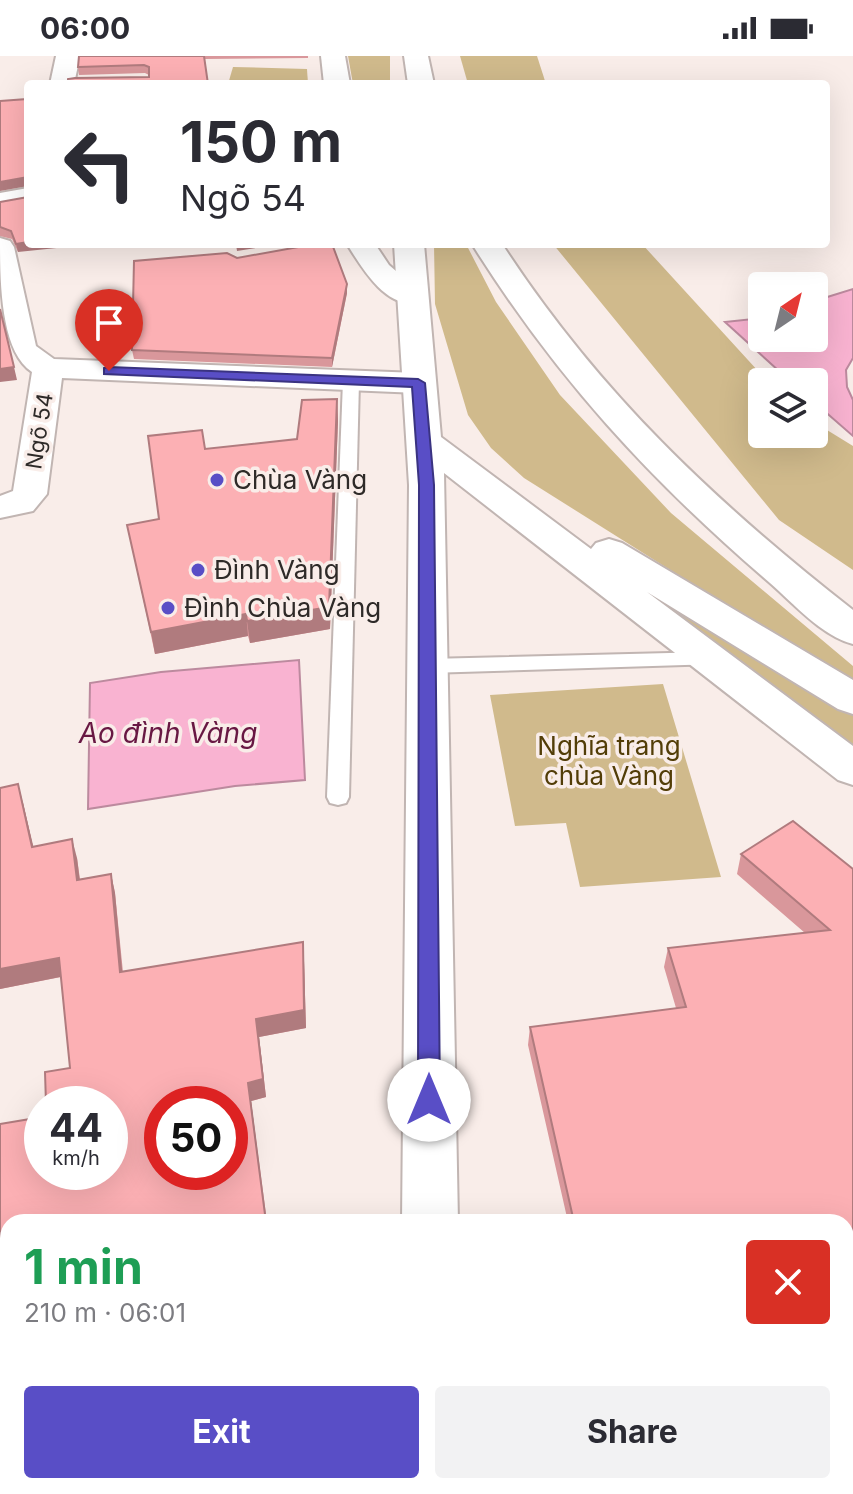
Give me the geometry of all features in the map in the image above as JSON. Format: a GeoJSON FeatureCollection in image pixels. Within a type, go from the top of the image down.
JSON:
{"type":"FeatureCollection","features":[{"type":"Feature","properties":{"kind":"main road"},"geometry":{"type":"LineString","coordinates":[[333,56],[336,80]]}},
{"type":"Feature","properties":{"kind":"main road"},"geometry":{"type":"LineString","coordinates":[[406,56],[406,80]]}},
{"type":"Feature","properties":{"kind":"main road"},"geometry":{"type":"LineString","coordinates":[[416,56],[420,80]]}},
{"type":"Feature","properties":{"kind":"main road"},"geometry":{"type":"LineString","coordinates":[[409,248],[410,296],[425,441],[430,1214]]}},
{"type":"Feature","properties":{"kind":"main road"},"geometry":{"type":"LineString","coordinates":[[490,248],[559,353],[641,446],[740,541],[853,631]]}},
{"type":"Feature","properties":{"kind":"main road"},"geometry":{"type":"LineString","coordinates":[[425,441],[853,769]]}},
{"type":"Feature","properties":{"kind":"main road"},"geometry":{"type":"LineString","coordinates":[[425,441],[853,699]]}},
{"type":"Feature","properties":{"kind":"street"},"geometry":{"type":"LineString","coordinates":[[67,80],[68,56]]}},
{"type":"Feature","properties":{"kind":"street"},"geometry":{"type":"LineString","coordinates":[[0,201],[24,197]]}},
{"type":"Feature","properties":{"kind":"street"},"geometry":{"type":"LineString","coordinates":[[0,247],[21,348],[31,360],[48,368]]}},
{"type":"Feature","properties":{"kind":"street"},"geometry":{"type":"LineString","coordinates":[[364,248],[382,276],[410,296]]}},
{"type":"Feature","properties":{"kind":"street","name":"Ngõ 54"},"geometry":{"type":"LineString","coordinates":[[0,507],[21,503],[30,494],[48,368],[418,383]]}},
{"type":"Feature","properties":{"kind":"lane"},"geometry":{"type":"LineString","coordinates":[[338,797],[351,381]]}},
{"type":"Feature","properties":{"kind":"lane"},"geometry":{"type":"LineString","coordinates":[[428,666],[710,659]]}},
{"type":"Feature","properties":{"kind":"green space"},"geometry":{"type":"Polygon","coordinates":[[[348,56],[390,56],[390,80],[352,80],[348,56]]]}},
{"type":"Feature","properties":{"kind":"green space"},"geometry":{"type":"Polygon","coordinates":[[[460,56],[537,56],[545,80],[467,80],[460,56]]]}},
{"type":"Feature","properties":{"kind":"green space"},"geometry":{"type":"Polygon","coordinates":[[[233,67],[307,69],[308,80],[229,80],[233,67]]]}},
{"type":"Feature","properties":{"kind":"green space"},"geometry":{"type":"Polygon","coordinates":[[[434,248],[468,248],[496,302],[560,395],[671,513],[853,666],[853,685],[524,478],[491,448],[468,415],[435,304],[434,248]]]}},
{"type":"Feature","properties":{"kind":"green space"},"geometry":{"type":"Polygon","coordinates":[[[556,248],[646,248],[755,368],[748,368],[748,448],[828,448],[828,431],[853,446],[853,570],[779,520],[556,248]]]}},
{"type":"Feature","properties":{"kind":"green space"},"geometry":{"type":"Polygon","coordinates":[[[642,578],[853,714],[853,745],[634,584],[642,578]]]}},
{"type":"Feature","properties":{"kind":"green space","name":"Nghĩa trang chùa Vàng"},"geometry":{"type":"Polygon","coordinates":[[[663,684],[721,877],[580,887],[566,823],[515,826],[490,695],[663,684]]]}},
{"type":"Feature","properties":{"kind":"water"},"geometry":{"type":"Polygon","coordinates":[[[853,289],[853,358],[846,370],[847,387],[853,400],[853,436],[828,414],[828,368],[776,368],[758,352],[828,352],[828,297],[853,289]]]}},
{"type":"Feature","properties":{"kind":"water"},"geometry":{"type":"Polygon","coordinates":[[[748,320],[748,343],[725,322],[748,320]]]}},
{"type":"Feature","properties":{"kind":"water","name":"Ao đình Vàng"},"geometry":{"type":"Polygon","coordinates":[[[299,660],[305,780],[235,786],[88,809],[90,683],[161,672],[299,660]]]}},
{"type":"Feature","properties":{"kind":"building"},"geometry":{"type":"Polygon","coordinates":[[[79,56],[204,56],[207,80],[68,80],[149,77],[149,67],[144,65],[78,67],[79,56]]]}},
{"type":"Feature","properties":{"kind":"building"},"geometry":{"type":"Polygon","coordinates":[[[24,99],[24,178],[0,182],[0,101],[24,99]]]}},
{"type":"Feature","properties":{"kind":"building"},"geometry":{"type":"Polygon","coordinates":[[[24,198],[24,243],[16,244],[11,231],[0,227],[0,202],[24,198]]]}},
{"type":"Feature","properties":{"kind":"building"},"geometry":{"type":"Polygon","coordinates":[[[293,248],[334,248],[347,284],[332,358],[132,350],[134,261],[227,253],[237,258],[293,248]]]}},
{"type":"Feature","properties":{"kind":"building"},"geometry":{"type":"Polygon","coordinates":[[[0,309],[14,367],[0,369],[0,309]]]}},
{"type":"Feature","properties":{"kind":"building"},"geometry":{"type":"Polygon","coordinates":[[[337,399],[329,607],[247,621],[246,614],[151,632],[127,525],[159,519],[148,436],[202,430],[205,449],[297,439],[302,400],[337,399]]]}},
{"type":"Feature","properties":{"kind":"building"},"geometry":{"type":"Polygon","coordinates":[[[18,784],[32,847],[72,839],[77,880],[111,874],[120,972],[303,942],[304,1010],[256,1019],[263,1079],[248,1083],[265,1214],[0,1214],[0,1124],[24,1120],[24,1190],[128,1190],[128,1086],[45,1086],[45,1072],[70,1068],[59,958],[0,969],[0,788],[18,784]]]}},
{"type":"Feature","properties":{"kind":"building"},"geometry":{"type":"Polygon","coordinates":[[[793,821],[853,869],[853,1214],[572,1214],[530,1027],[686,1007],[668,948],[830,930],[741,854],[793,821]]]}},
{"type":"Feature","properties":{"kind":"place","name":"Chùa Vàng"},"geometry":{"type":"Point","coordinates":[217,480]}},
{"type":"Feature","properties":{"kind":"place","name":"Đình Vàng"},"geometry":{"type":"Point","coordinates":[198,570]}},
{"type":"Feature","properties":{"kind":"place","name":"Đình Chùa Vàng"},"geometry":{"type":"Point","coordinates":[168,608]}},
{"type":"Feature","properties":{"kind":"route"},"geometry":{"type":"LineString","coordinates":[[109,371],[418,383],[427,485],[429,1100]]}}]}
